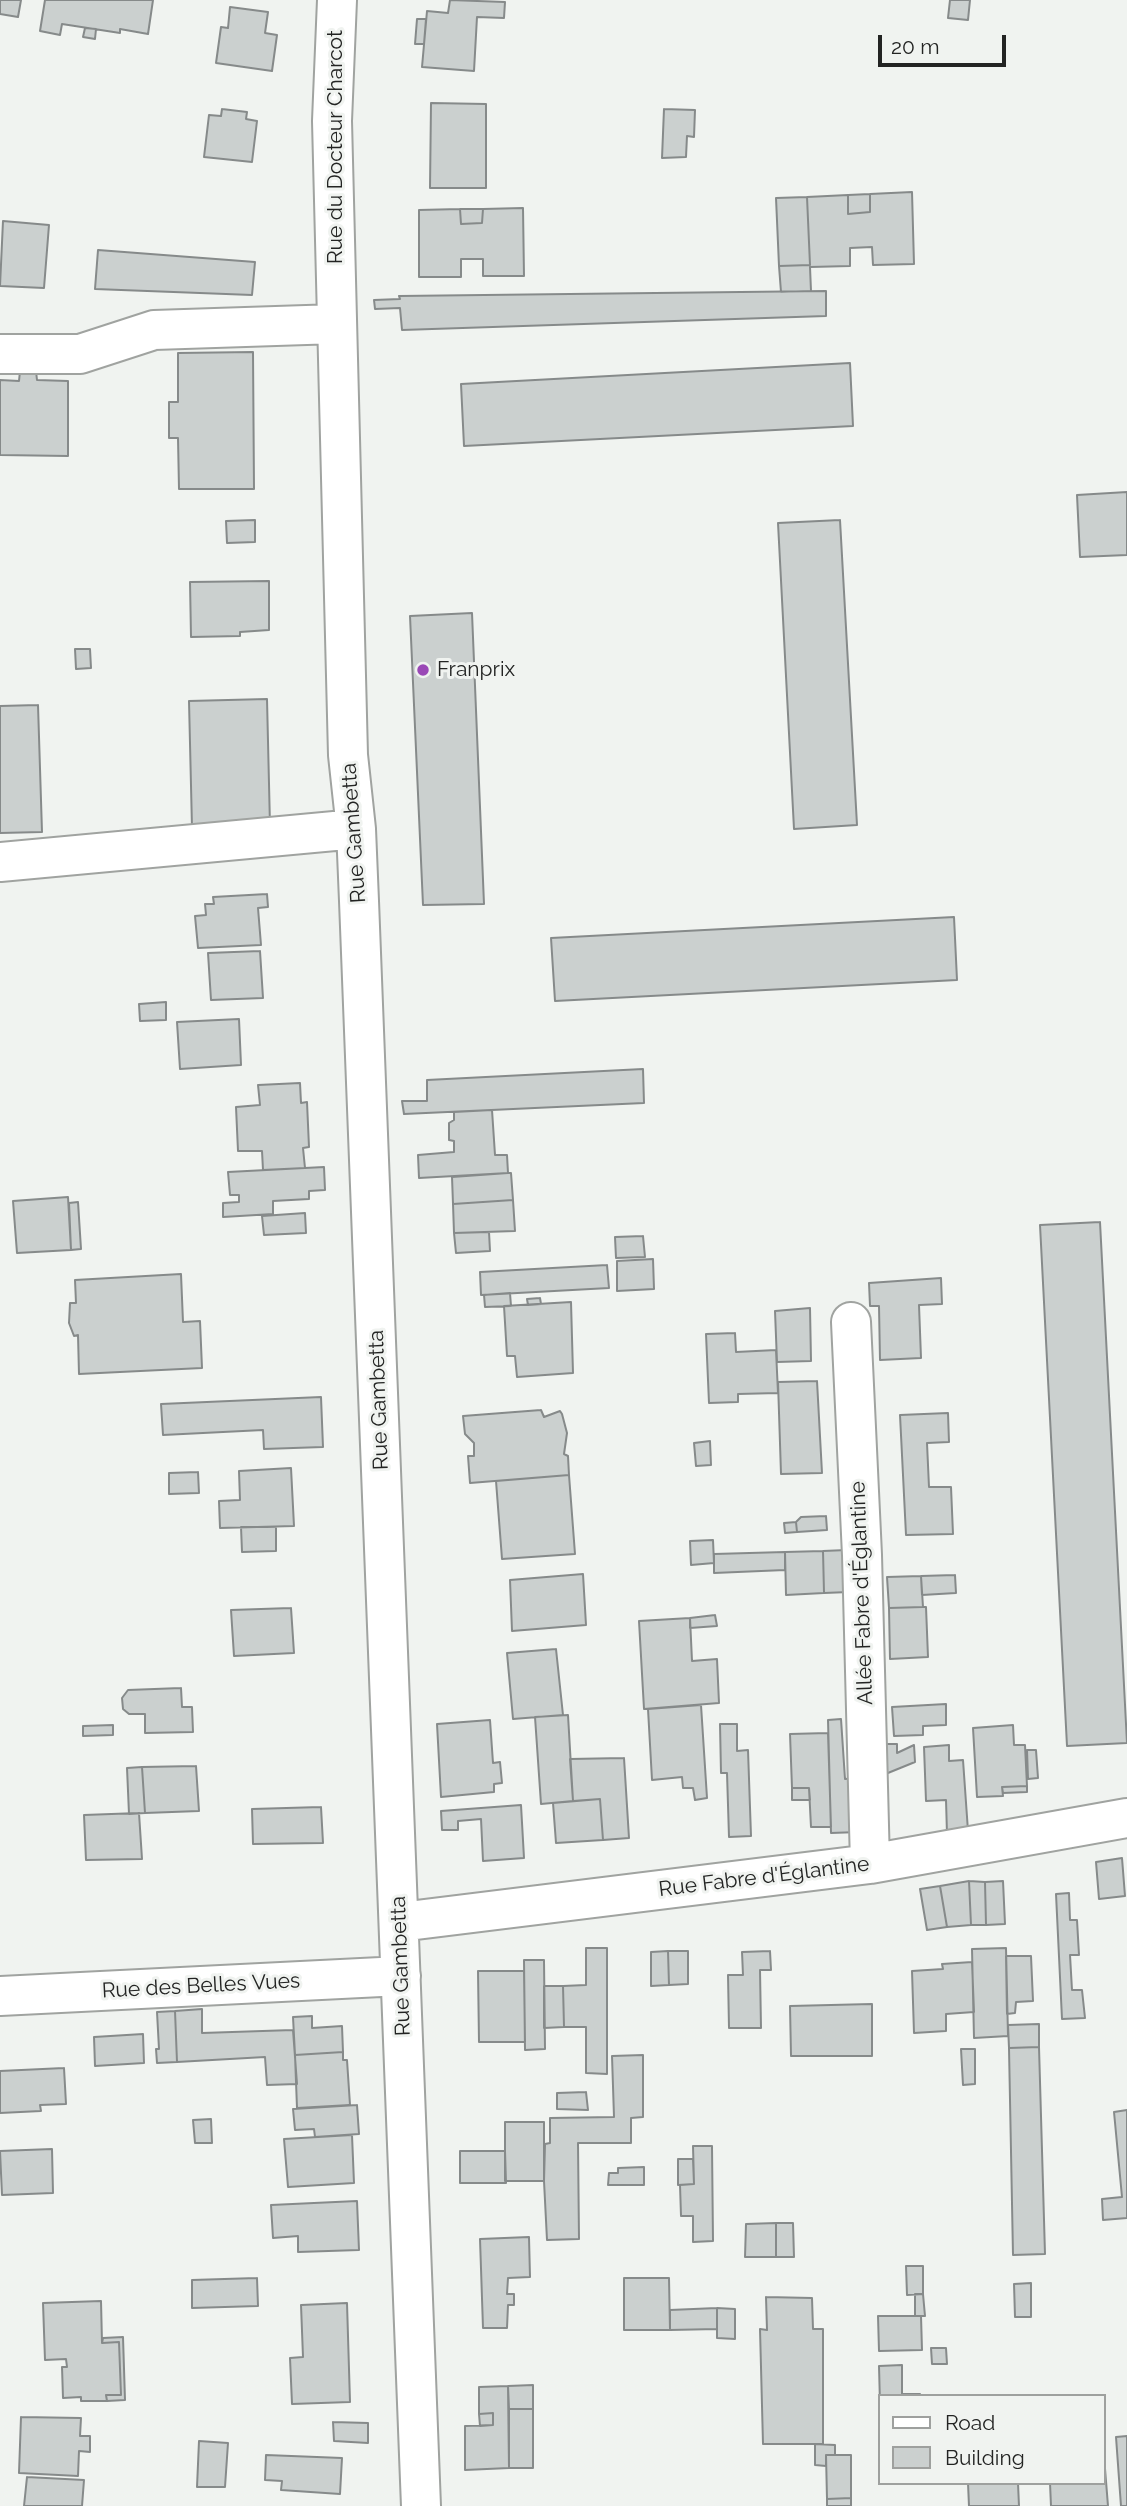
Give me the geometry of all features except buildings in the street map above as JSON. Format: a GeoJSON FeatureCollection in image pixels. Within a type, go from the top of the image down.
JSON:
{"type":"FeatureCollection","features":[{"type":"Feature","properties":{"kind":"street","name":"Rue du Docteur Charcot"},"geometry":{"type":"LineString","coordinates":[[337,0],[332,121],[337,309]]}},
{"type":"Feature","properties":{"kind":"street"},"geometry":{"type":"LineString","coordinates":[[0,354],[80,354],[154,330],[337,309]]}},
{"type":"Feature","properties":{"kind":"street","name":"Rue Gambetta"},"geometry":{"type":"LineString","coordinates":[[337,309],[348,755],[356,829],[421,2506]]}},
{"type":"Feature","properties":{"kind":"street"},"geometry":{"type":"LineString","coordinates":[[0,862],[356,829]]}},
{"type":"Feature","properties":{"kind":"street","name":"Allée Fabre d'Églantine"},"geometry":{"type":"LineString","coordinates":[[851,1322],[862,1555],[870,1864]]}},
{"type":"Feature","properties":{"kind":"street","name":"Rue Fabre d'Églantine"},"geometry":{"type":"LineString","coordinates":[[400,1922],[870,1864],[1127,1818]]}},
{"type":"Feature","properties":{"kind":"street","name":"Rue des Belles Vues"},"geometry":{"type":"LineString","coordinates":[[0,1996],[401,1976]]}},
{"type":"Feature","properties":{"kind":"place","name":"Franprix"},"geometry":{"type":"Point","coordinates":[423,670]}}]}
